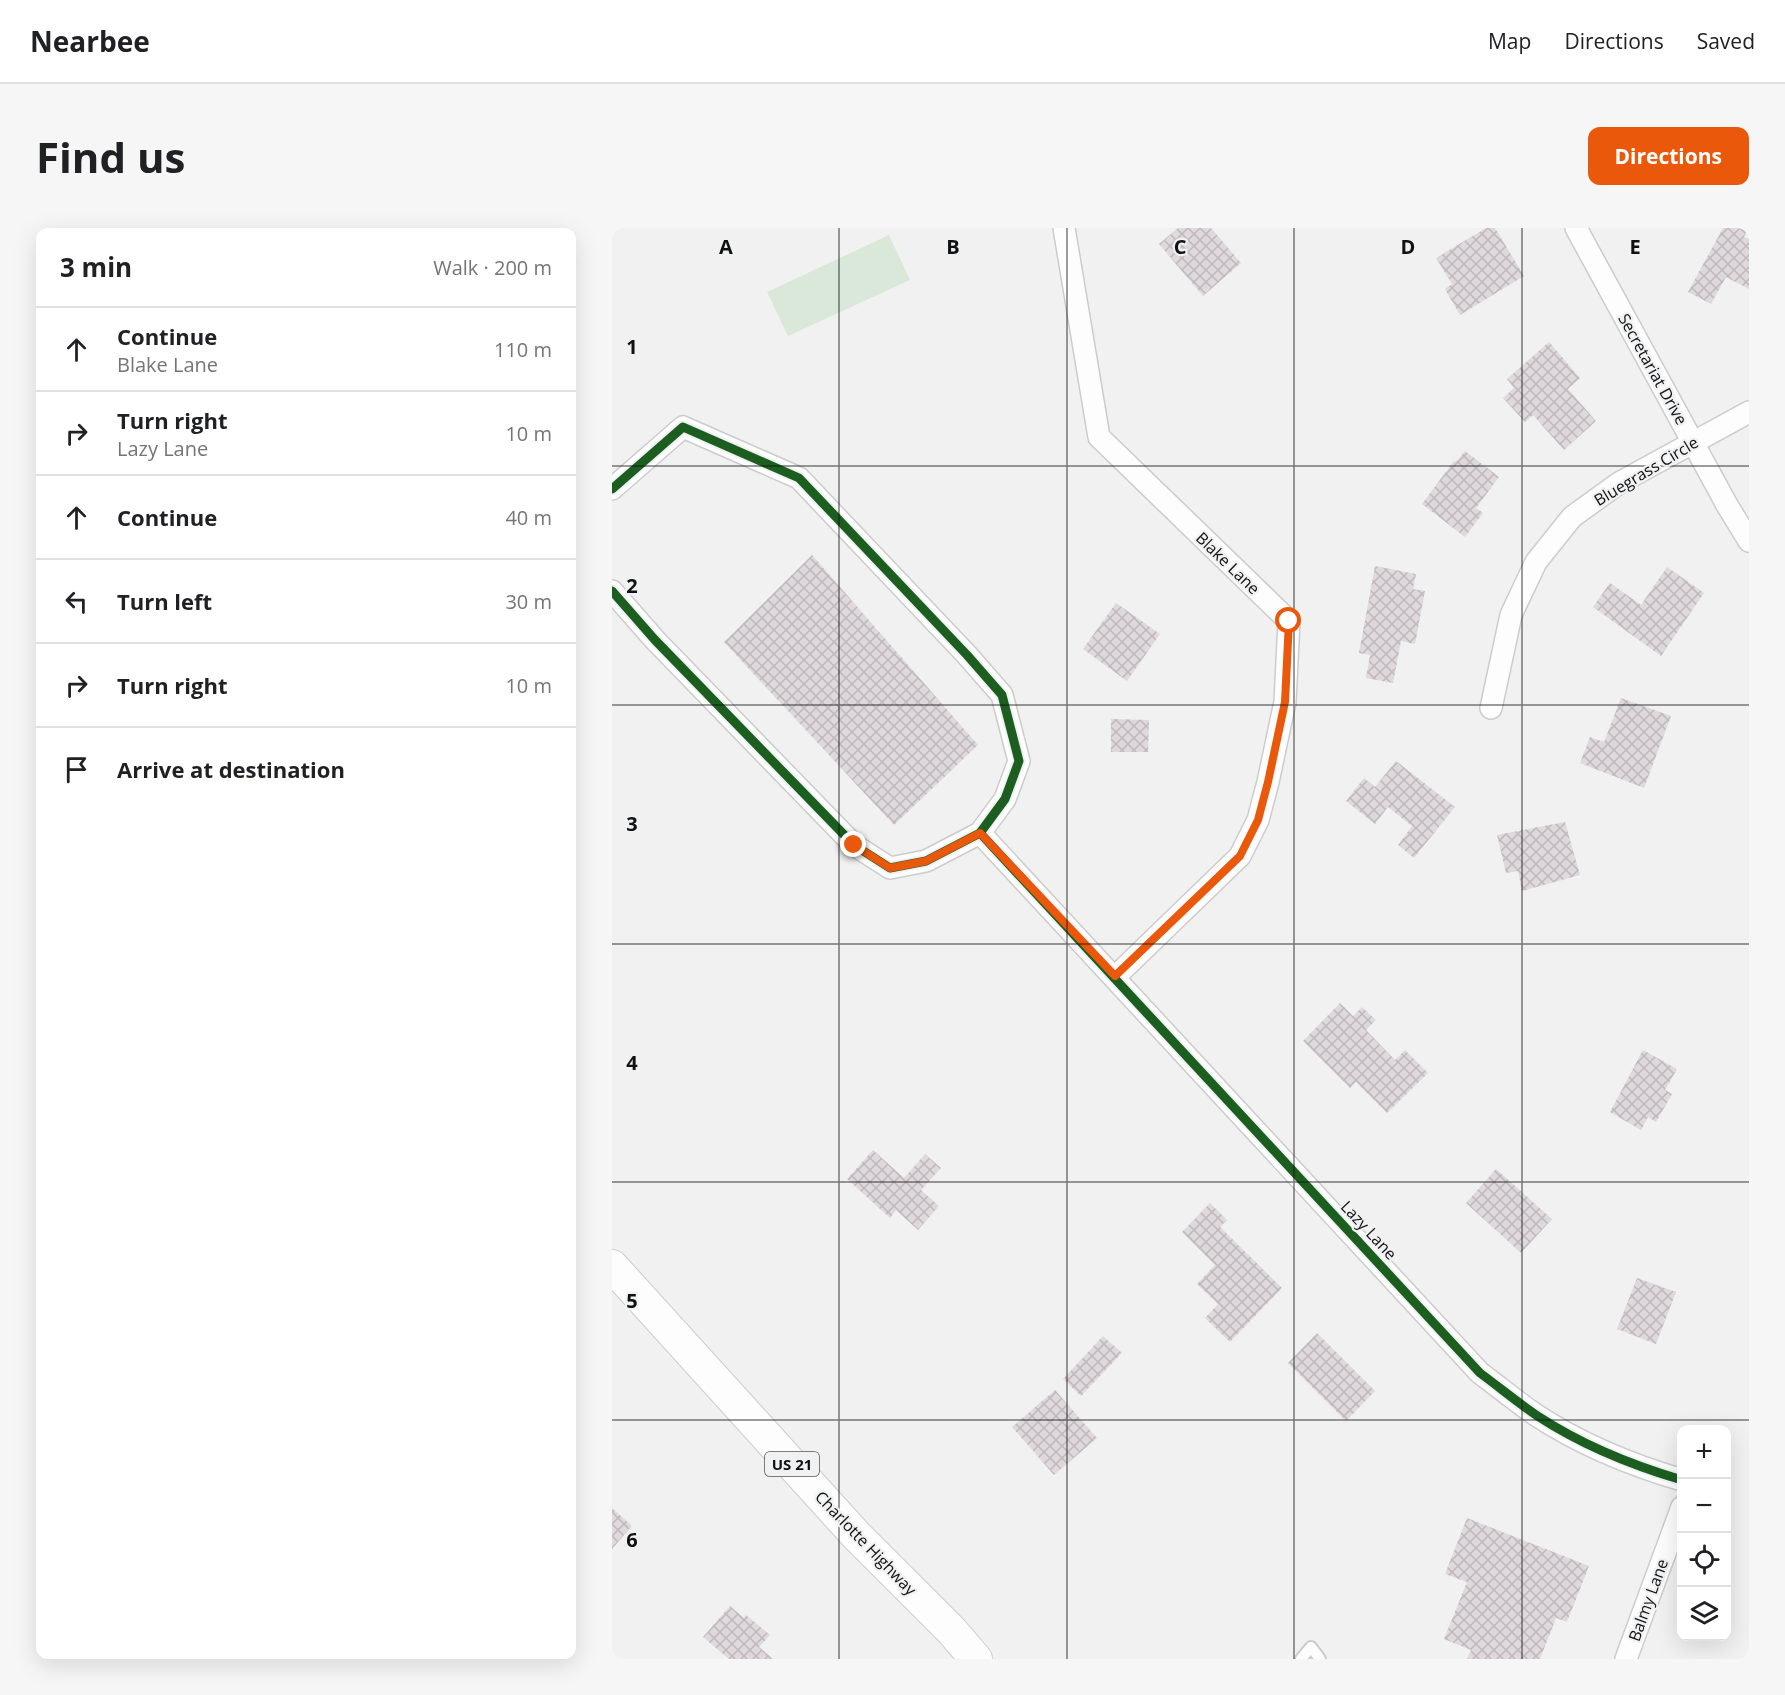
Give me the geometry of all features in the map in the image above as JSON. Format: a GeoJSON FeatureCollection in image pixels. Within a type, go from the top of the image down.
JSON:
{"type":"FeatureCollection","features":[{"type":"Feature","properties":{"kind":"main road","name":"Charlotte Highway"},"geometry":{"type":"LineString","coordinates":[[612,1266],[856,1535],[951,1630],[976,1659]]}},
{"type":"Feature","properties":{"kind":"street","name":"Blake Lane"},"geometry":{"type":"LineString","coordinates":[[1064,228],[1099,437],[1289,621],[1285,702],[1258,820],[1240,856],[1115,976]]}},
{"type":"Feature","properties":{"kind":"street","name":"Secretariat Drive"},"geometry":{"type":"LineString","coordinates":[[1576,228],[1727,506],[1749,541]]}},
{"type":"Feature","properties":{"kind":"street","name":"Bluegrass Circle"},"geometry":{"type":"LineString","coordinates":[[1491,708],[1511,615],[1536,562],[1572,517],[1620,483],[1749,411]]}},
{"type":"Feature","properties":{"kind":"street"},"geometry":{"type":"LineString","coordinates":[[612,489],[683,427],[799,478],[1002,695],[1019,761],[1005,800],[980,833],[926,861],[890,868],[854,845],[655,640],[612,591]]}},
{"type":"Feature","properties":{"kind":"street","name":"Lazy Lane"},"geometry":{"type":"LineString","coordinates":[[980,833],[1115,976],[1480,1373],[1536,1415],[1584,1443],[1651,1471],[1679,1479]]}},
{"type":"Feature","properties":{"kind":"street","name":"Balmy Lane"},"geometry":{"type":"LineString","coordinates":[[1626,1659],[1677,1521]]}},
{"type":"Feature","properties":{"kind":"lane"},"geometry":{"type":"LineString","coordinates":[[1301,1659],[1311,1647],[1320,1659]]}},
{"type":"Feature","properties":{"kind":"green space"},"geometry":{"type":"Polygon","coordinates":[[[889,235],[910,280],[788,336],[767,292],[889,235]]]}},
{"type":"Feature","properties":{"kind":"building"},"geometry":{"type":"Polygon","coordinates":[[[1178,228],[1211,228],[1241,263],[1203,296],[1159,244],[1178,228]]]}},
{"type":"Feature","properties":{"kind":"building"},"geometry":{"type":"Polygon","coordinates":[[[1486,228],[1495,228],[1524,276],[1460,315],[1445,289],[1452,284],[1436,258],[1486,228]]]}},
{"type":"Feature","properties":{"kind":"building"},"geometry":{"type":"Polygon","coordinates":[[[1723,228],[1748,228],[1744,237],[1749,239],[1749,289],[1726,277],[1711,304],[1688,292],[1723,228]]]}},
{"type":"Feature","properties":{"kind":"building"},"geometry":{"type":"Polygon","coordinates":[[[1549,342],[1580,378],[1568,389],[1596,421],[1564,450],[1533,415],[1525,422],[1503,398],[1514,388],[1507,379],[1549,342]]]}},
{"type":"Feature","properties":{"kind":"building"},"geometry":{"type":"Polygon","coordinates":[[[1465,451],[1499,477],[1476,508],[1483,513],[1465,537],[1422,504],[1454,461],[1456,462],[1465,451]]]}},
{"type":"Feature","properties":{"kind":"building"},"geometry":{"type":"Polygon","coordinates":[[[812,555],[978,745],[894,825],[724,642],[812,555]]]}},
{"type":"Feature","properties":{"kind":"building"},"geometry":{"type":"Polygon","coordinates":[[[1375,566],[1416,574],[1413,589],[1425,591],[1415,644],[1401,641],[1393,683],[1366,678],[1370,655],[1359,653],[1375,566]]]}},
{"type":"Feature","properties":{"kind":"building"},"geometry":{"type":"Polygon","coordinates":[[[1667,567],[1704,593],[1661,656],[1593,607],[1610,583],[1641,605],[1667,567]]]}},
{"type":"Feature","properties":{"kind":"building"},"geometry":{"type":"Polygon","coordinates":[[[1116,603],[1160,634],[1127,681],[1083,649],[1116,603]]]}},
{"type":"Feature","properties":{"kind":"building"},"geometry":{"type":"Polygon","coordinates":[[[1621,698],[1671,716],[1644,788],[1580,763],[1590,737],[1604,742],[1621,698]]]}},
{"type":"Feature","properties":{"kind":"building"},"geometry":{"type":"Polygon","coordinates":[[[1111,719],[1149,720],[1148,752],[1111,752],[1111,719]]]}},
{"type":"Feature","properties":{"kind":"building"},"geometry":{"type":"Polygon","coordinates":[[[1396,761],[1455,807],[1414,858],[1398,845],[1412,826],[1388,807],[1375,824],[1346,801],[1364,778],[1375,787],[1396,761]]]}},
{"type":"Feature","properties":{"kind":"building"},"geometry":{"type":"Polygon","coordinates":[[[1565,822],[1580,875],[1522,891],[1518,871],[1506,873],[1497,835],[1565,822]]]}},
{"type":"Feature","properties":{"kind":"building"},"geometry":{"type":"Polygon","coordinates":[[[1340,1003],[1353,1016],[1362,1007],[1376,1020],[1366,1030],[1395,1060],[1405,1050],[1428,1073],[1387,1113],[1356,1082],[1350,1088],[1303,1041],[1340,1003]]]}},
{"type":"Feature","properties":{"kind":"building"},"geometry":{"type":"Polygon","coordinates":[[[1643,1050],[1677,1069],[1665,1090],[1672,1094],[1656,1122],[1648,1117],[1641,1130],[1610,1112],[1643,1050]]]}},
{"type":"Feature","properties":{"kind":"building"},"geometry":{"type":"Polygon","coordinates":[[[873,1150],[904,1178],[925,1154],[941,1168],[921,1190],[939,1206],[918,1230],[896,1210],[890,1218],[847,1179],[873,1150]]]}},
{"type":"Feature","properties":{"kind":"building"},"geometry":{"type":"Polygon","coordinates":[[[1496,1169],[1552,1219],[1521,1253],[1466,1203],[1496,1169]]]}},
{"type":"Feature","properties":{"kind":"building"},"geometry":{"type":"Polygon","coordinates":[[[1210,1203],[1227,1220],[1220,1227],[1282,1288],[1230,1342],[1205,1318],[1218,1304],[1197,1284],[1215,1265],[1182,1232],[1210,1203]]]}},
{"type":"Feature","properties":{"kind":"building"},"geometry":{"type":"Polygon","coordinates":[[[1637,1278],[1676,1292],[1656,1344],[1617,1329],[1637,1278]]]}},
{"type":"Feature","properties":{"kind":"building"},"geometry":{"type":"Polygon","coordinates":[[[1317,1333],[1375,1391],[1346,1421],[1288,1363],[1317,1333]]]}},
{"type":"Feature","properties":{"kind":"building"},"geometry":{"type":"Polygon","coordinates":[[[1103,1336],[1122,1353],[1081,1396],[1063,1379],[1103,1336]]]}},
{"type":"Feature","properties":{"kind":"building"},"geometry":{"type":"Polygon","coordinates":[[[1055,1390],[1097,1438],[1054,1475],[1012,1427],[1055,1390]]]}},
{"type":"Feature","properties":{"kind":"building"},"geometry":{"type":"Polygon","coordinates":[[[612,1508],[632,1526],[612,1549],[612,1508]]]}},
{"type":"Feature","properties":{"kind":"building"},"geometry":{"type":"Polygon","coordinates":[[[1467,1518],[1589,1566],[1567,1622],[1556,1618],[1540,1659],[1467,1659],[1471,1650],[1444,1639],[1467,1582],[1445,1574],[1467,1518]]]}},
{"type":"Feature","properties":{"kind":"building"},"geometry":{"type":"Polygon","coordinates":[[[730,1606],[744,1618],[746,1615],[770,1635],[759,1647],[773,1659],[729,1659],[703,1637],[730,1606]]]}},
{"type":"Feature","properties":{"kind":"cycle path"},"geometry":{"type":"LineString","coordinates":[[612,489],[683,427],[799,478],[1002,695],[1019,761],[1005,799],[980,833],[926,861],[890,868],[854,845],[655,640],[612,591]]}},
{"type":"Feature","properties":{"kind":"cycle path"},"geometry":{"type":"LineString","coordinates":[[980,833],[1480,1373],[1553,1426],[1625,1460],[1679,1479]]}},
{"type":"Feature","properties":{"kind":"route"},"geometry":{"type":"LineString","coordinates":[[854,845],[890,868],[926,861],[980,833],[1115,976],[1240,856],[1258,820],[1285,702],[1289,621]]}}]}
